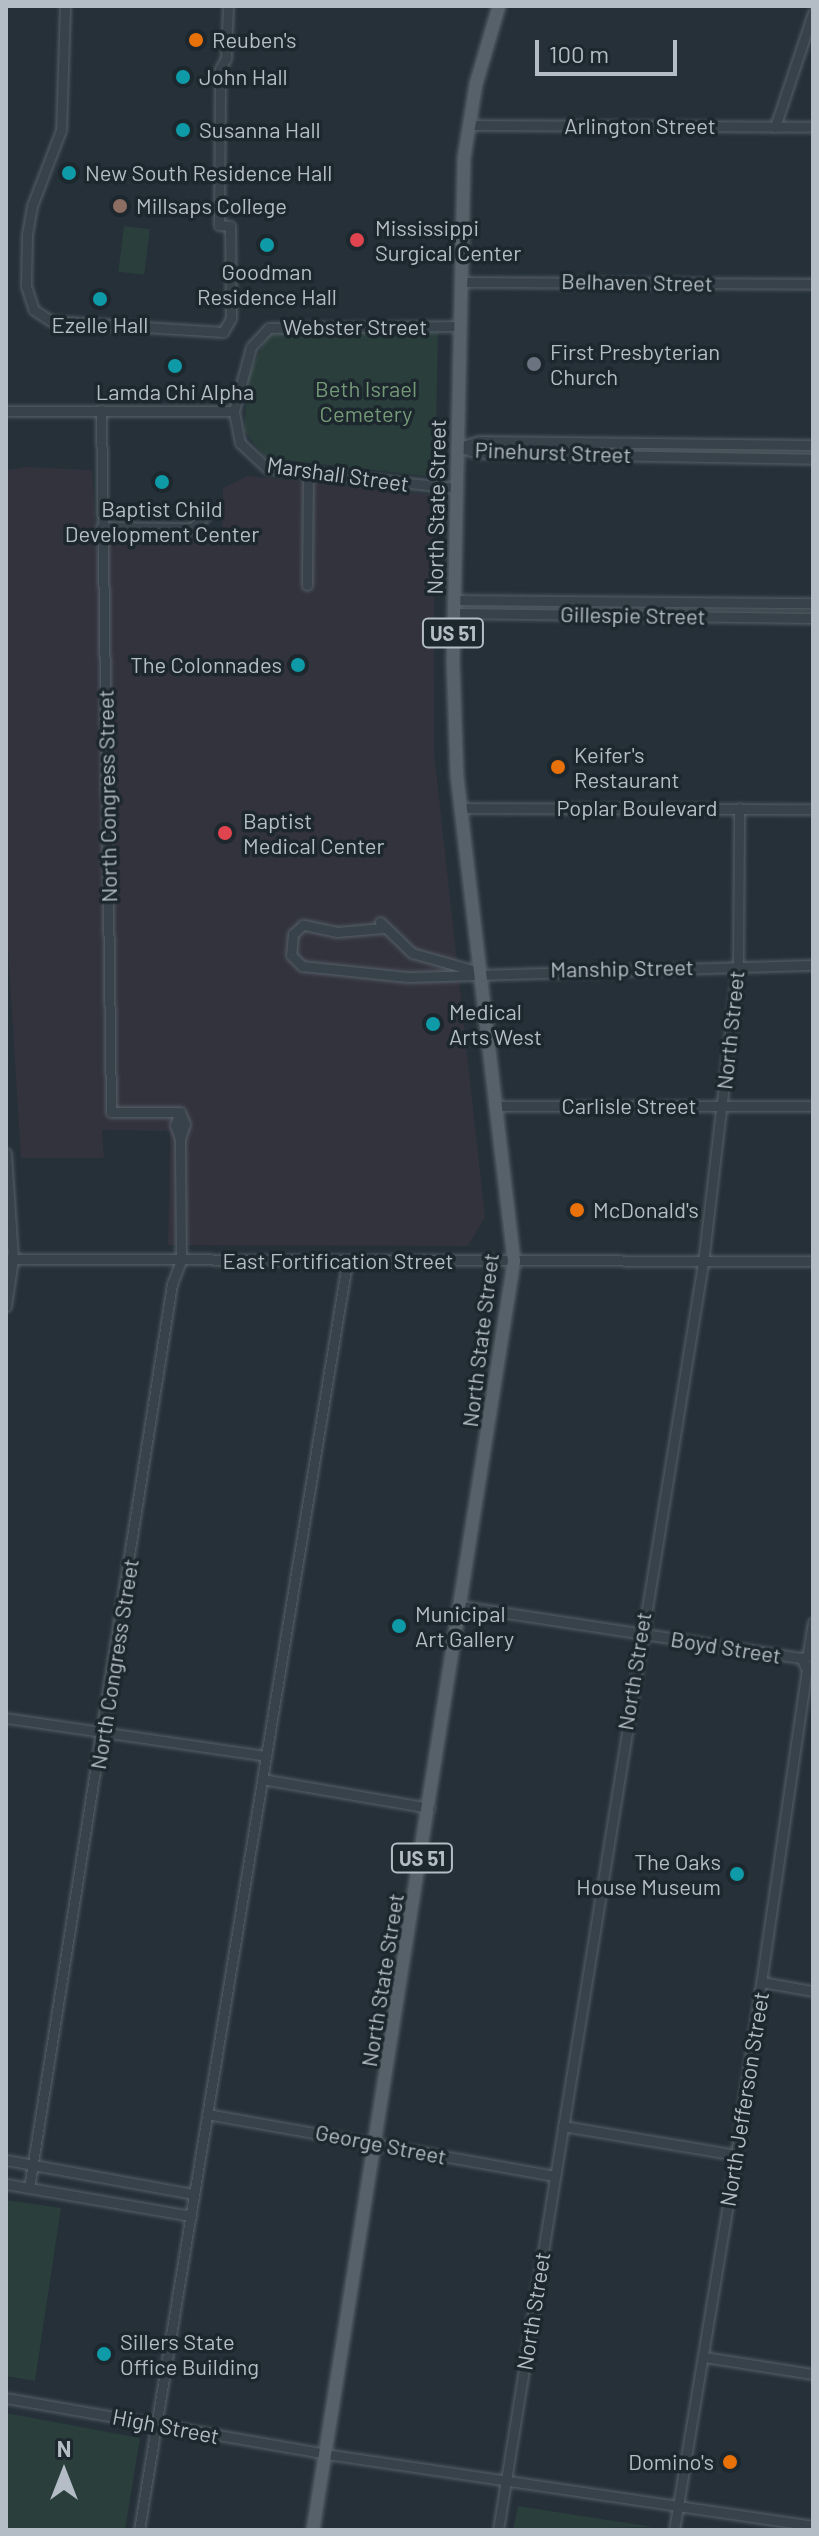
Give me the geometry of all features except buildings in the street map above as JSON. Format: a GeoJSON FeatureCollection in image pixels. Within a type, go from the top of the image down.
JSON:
{"type":"FeatureCollection","features":[{"type":"Feature","properties":{"kind":"main road","name":"North State Street"},"geometry":{"type":"LineString","coordinates":[[313,2530],[430,1808],[514,1261],[461,808],[454,606],[459,326],[468,125],[499,6]]}},
{"type":"Feature","properties":{"kind":"street"},"geometry":{"type":"LineString","coordinates":[[65,6],[61,130],[32,206],[27,234],[26,286],[34,310],[51,321],[223,332],[231,318],[230,226],[219,225],[220,69],[226,58],[228,6]]}},
{"type":"Feature","properties":{"kind":"street"},"geometry":{"type":"LineString","coordinates":[[775,127],[813,13]]}},
{"type":"Feature","properties":{"kind":"street","name":"Arlington Street"},"geometry":{"type":"LineString","coordinates":[[468,125],[813,127]]}},
{"type":"Feature","properties":{"kind":"street","name":"Belhaven Street"},"geometry":{"type":"LineString","coordinates":[[461,282],[813,284]]}},
{"type":"Feature","properties":{"kind":"street","name":"Webster Street"},"geometry":{"type":"LineString","coordinates":[[234,411],[255,339],[280,326],[459,326]]}},
{"type":"Feature","properties":{"kind":"street","name":"North Congress Street"},"geometry":{"type":"LineString","coordinates":[[29,2188],[172,1284],[181,1260],[180,1139],[185,1124],[180,1112],[111,1112],[101,410]]}},
{"type":"Feature","properties":{"kind":"street"},"geometry":{"type":"LineString","coordinates":[[6,411],[234,411]]}},
{"type":"Feature","properties":{"kind":"street","name":"Marshall Street"},"geometry":{"type":"LineString","coordinates":[[234,411],[235,432],[246,451],[267,468],[456,488]]}},
{"type":"Feature","properties":{"kind":"street","name":"Pinehurst Street"},"geometry":{"type":"LineString","coordinates":[[457,448],[479,441],[809,445]]}},
{"type":"Feature","properties":{"kind":"street"},"geometry":{"type":"LineString","coordinates":[[726,444],[726,457]]}},
{"type":"Feature","properties":{"kind":"street"},"geometry":{"type":"LineString","coordinates":[[809,445],[809,459]]}},
{"type":"Feature","properties":{"kind":"street","name":"Pinehurst Street"},"geometry":{"type":"LineString","coordinates":[[457,448],[479,453],[809,459]]}},
{"type":"Feature","properties":{"kind":"street"},"geometry":{"type":"LineString","coordinates":[[307,585],[308,473]]}},
{"type":"Feature","properties":{"kind":"street"},"geometry":{"type":"LineString","coordinates":[[101,527],[192,528],[205,516]]}},
{"type":"Feature","properties":{"kind":"street","name":"Gillespie Street"},"geometry":{"type":"LineString","coordinates":[[454,606],[813,603]]}},
{"type":"Feature","properties":{"kind":"street","name":"Gillespie Street"},"geometry":{"type":"LineString","coordinates":[[454,606],[813,618]]}},
{"type":"Feature","properties":{"kind":"street","name":"Poplar Boulevard"},"geometry":{"type":"LineString","coordinates":[[461,808],[813,809]]}},
{"type":"Feature","properties":{"kind":"street","name":"North Street"},"geometry":{"type":"LineString","coordinates":[[498,2530],[639,1633],[703,1263],[738,965],[739,808]]}},
{"type":"Feature","properties":{"kind":"street","name":"Manship Street"},"geometry":{"type":"LineString","coordinates":[[479,971],[457,977],[407,977],[302,966],[291,955],[293,934],[303,925],[337,932],[381,925],[424,959],[479,971],[813,965]]}},
{"type":"Feature","properties":{"kind":"street","name":"Carlisle Street"},"geometry":{"type":"LineString","coordinates":[[494,1106],[813,1106]]}},
{"type":"Feature","properties":{"kind":"street"},"geometry":{"type":"LineString","coordinates":[[6,1153],[10,1259],[6,1306]]}},
{"type":"Feature","properties":{"kind":"street","name":"East Fortification Street"},"geometry":{"type":"LineString","coordinates":[[10,1259],[813,1261]]}},
{"type":"Feature","properties":{"kind":"street"},"geometry":{"type":"LineString","coordinates":[[139,2530],[347,1262]]}},
{"type":"Feature","properties":{"kind":"street","name":"Boyd Street"},"geometry":{"type":"LineString","coordinates":[[461,1606],[808,1659]]}},
{"type":"Feature","properties":{"kind":"street","name":"North Jefferson Street"},"geometry":{"type":"LineString","coordinates":[[674,2530],[736,2155],[813,1622]]}},
{"type":"Feature","properties":{"kind":"street"},"geometry":{"type":"LineString","coordinates":[[6,1718],[266,1756]]}},
{"type":"Feature","properties":{"kind":"street"},"geometry":{"type":"LineString","coordinates":[[262,1779],[430,1808]]}},
{"type":"Feature","properties":{"kind":"street"},"geometry":{"type":"LineString","coordinates":[[762,1982],[813,1991]]}},
{"type":"Feature","properties":{"kind":"street","name":"George Street"},"geometry":{"type":"LineString","coordinates":[[207,2114],[554,2176]]}},
{"type":"Feature","properties":{"kind":"street"},"geometry":{"type":"LineString","coordinates":[[563,2126],[736,2155]]}},
{"type":"Feature","properties":{"kind":"street"},"geometry":{"type":"LineString","coordinates":[[6,2160],[194,2194]]}},
{"type":"Feature","properties":{"kind":"street"},"geometry":{"type":"LineString","coordinates":[[6,2184],[191,2216]]}},
{"type":"Feature","properties":{"kind":"street"},"geometry":{"type":"LineString","coordinates":[[704,2357],[813,2374]]}},
{"type":"Feature","properties":{"kind":"street","name":"High Street"},"geometry":{"type":"LineString","coordinates":[[6,2398],[326,2454],[813,2526]]}},
{"type":"Feature","properties":{"kind":"shaded area","name":"Baptist Medical Center"},"geometry":{"type":"Polygon","coordinates":[[[27,467],[92,470],[96,535],[222,532],[223,488],[248,476],[434,495],[434,752],[485,1217],[468,1246],[168,1245],[170,1131],[102,1130],[104,1158],[21,1158],[6,915],[6,470],[27,467]]]}},
{"type":"Feature","properties":{"kind":"green space"},"geometry":{"type":"Polygon","coordinates":[[[124,226],[150,229],[144,275],[118,272],[124,226]]]}},
{"type":"Feature","properties":{"kind":"green space","name":"Beth Israel Cemetery"},"geometry":{"type":"Polygon","coordinates":[[[286,332],[438,332],[435,477],[266,458],[244,431],[248,377],[267,336],[286,332]]]}},
{"type":"Feature","properties":{"kind":"green space"},"geometry":{"type":"Polygon","coordinates":[[[6,2200],[61,2208],[35,2381],[6,2376],[6,2200]]]}},
{"type":"Feature","properties":{"kind":"green space"},"geometry":{"type":"Polygon","coordinates":[[[6,2413],[140,2438],[125,2530],[6,2530],[6,2413]]]}},
{"type":"Feature","properties":{"kind":"green space"},"geometry":{"type":"Polygon","coordinates":[[[518,2506],[653,2527],[513,2530],[518,2506]]]}},
{"type":"Feature","properties":{"kind":"place","name":"Reuben's"},"geometry":{"type":"Point","coordinates":[196,40]}},
{"type":"Feature","properties":{"kind":"place","name":"John Hall"},"geometry":{"type":"Point","coordinates":[183,77]}},
{"type":"Feature","properties":{"kind":"place","name":"Susanna Hall"},"geometry":{"type":"Point","coordinates":[183,130]}},
{"type":"Feature","properties":{"kind":"place","name":"New South Residence Hall"},"geometry":{"type":"Point","coordinates":[69,173]}},
{"type":"Feature","properties":{"kind":"place","name":"Millsaps College"},"geometry":{"type":"Point","coordinates":[120,206]}},
{"type":"Feature","properties":{"kind":"place","name":"Mississippi Surgical Center"},"geometry":{"type":"Point","coordinates":[357,240]}},
{"type":"Feature","properties":{"kind":"place","name":"Goodman Residence Hall"},"geometry":{"type":"Point","coordinates":[267,245]}},
{"type":"Feature","properties":{"kind":"place","name":"Ezelle Hall"},"geometry":{"type":"Point","coordinates":[100,299]}},
{"type":"Feature","properties":{"kind":"place","name":"First Presbyterian Church"},"geometry":{"type":"Point","coordinates":[534,364]}},
{"type":"Feature","properties":{"kind":"place","name":"Lamda Chi Alpha"},"geometry":{"type":"Point","coordinates":[175,366]}},
{"type":"Feature","properties":{"kind":"place","name":"Baptist Child Development Center"},"geometry":{"type":"Point","coordinates":[162,482]}},
{"type":"Feature","properties":{"kind":"place","name":"The Colonnades"},"geometry":{"type":"Point","coordinates":[298,665]}},
{"type":"Feature","properties":{"kind":"place","name":"Keifer's Restaurant"},"geometry":{"type":"Point","coordinates":[558,767]}},
{"type":"Feature","properties":{"kind":"place","name":"Baptist Medical Center"},"geometry":{"type":"Point","coordinates":[225,833]}},
{"type":"Feature","properties":{"kind":"place","name":"Medical Arts West"},"geometry":{"type":"Point","coordinates":[433,1024]}},
{"type":"Feature","properties":{"kind":"place","name":"McDonald's"},"geometry":{"type":"Point","coordinates":[577,1210]}},
{"type":"Feature","properties":{"kind":"place","name":"Municipal Art Gallery"},"geometry":{"type":"Point","coordinates":[399,1626]}},
{"type":"Feature","properties":{"kind":"place","name":"The Oaks House Museum"},"geometry":{"type":"Point","coordinates":[737,1874]}},
{"type":"Feature","properties":{"kind":"place","name":"Sillers State Office Building"},"geometry":{"type":"Point","coordinates":[104,2354]}},
{"type":"Feature","properties":{"kind":"place","name":"Domino's"},"geometry":{"type":"Point","coordinates":[730,2462]}}]}
